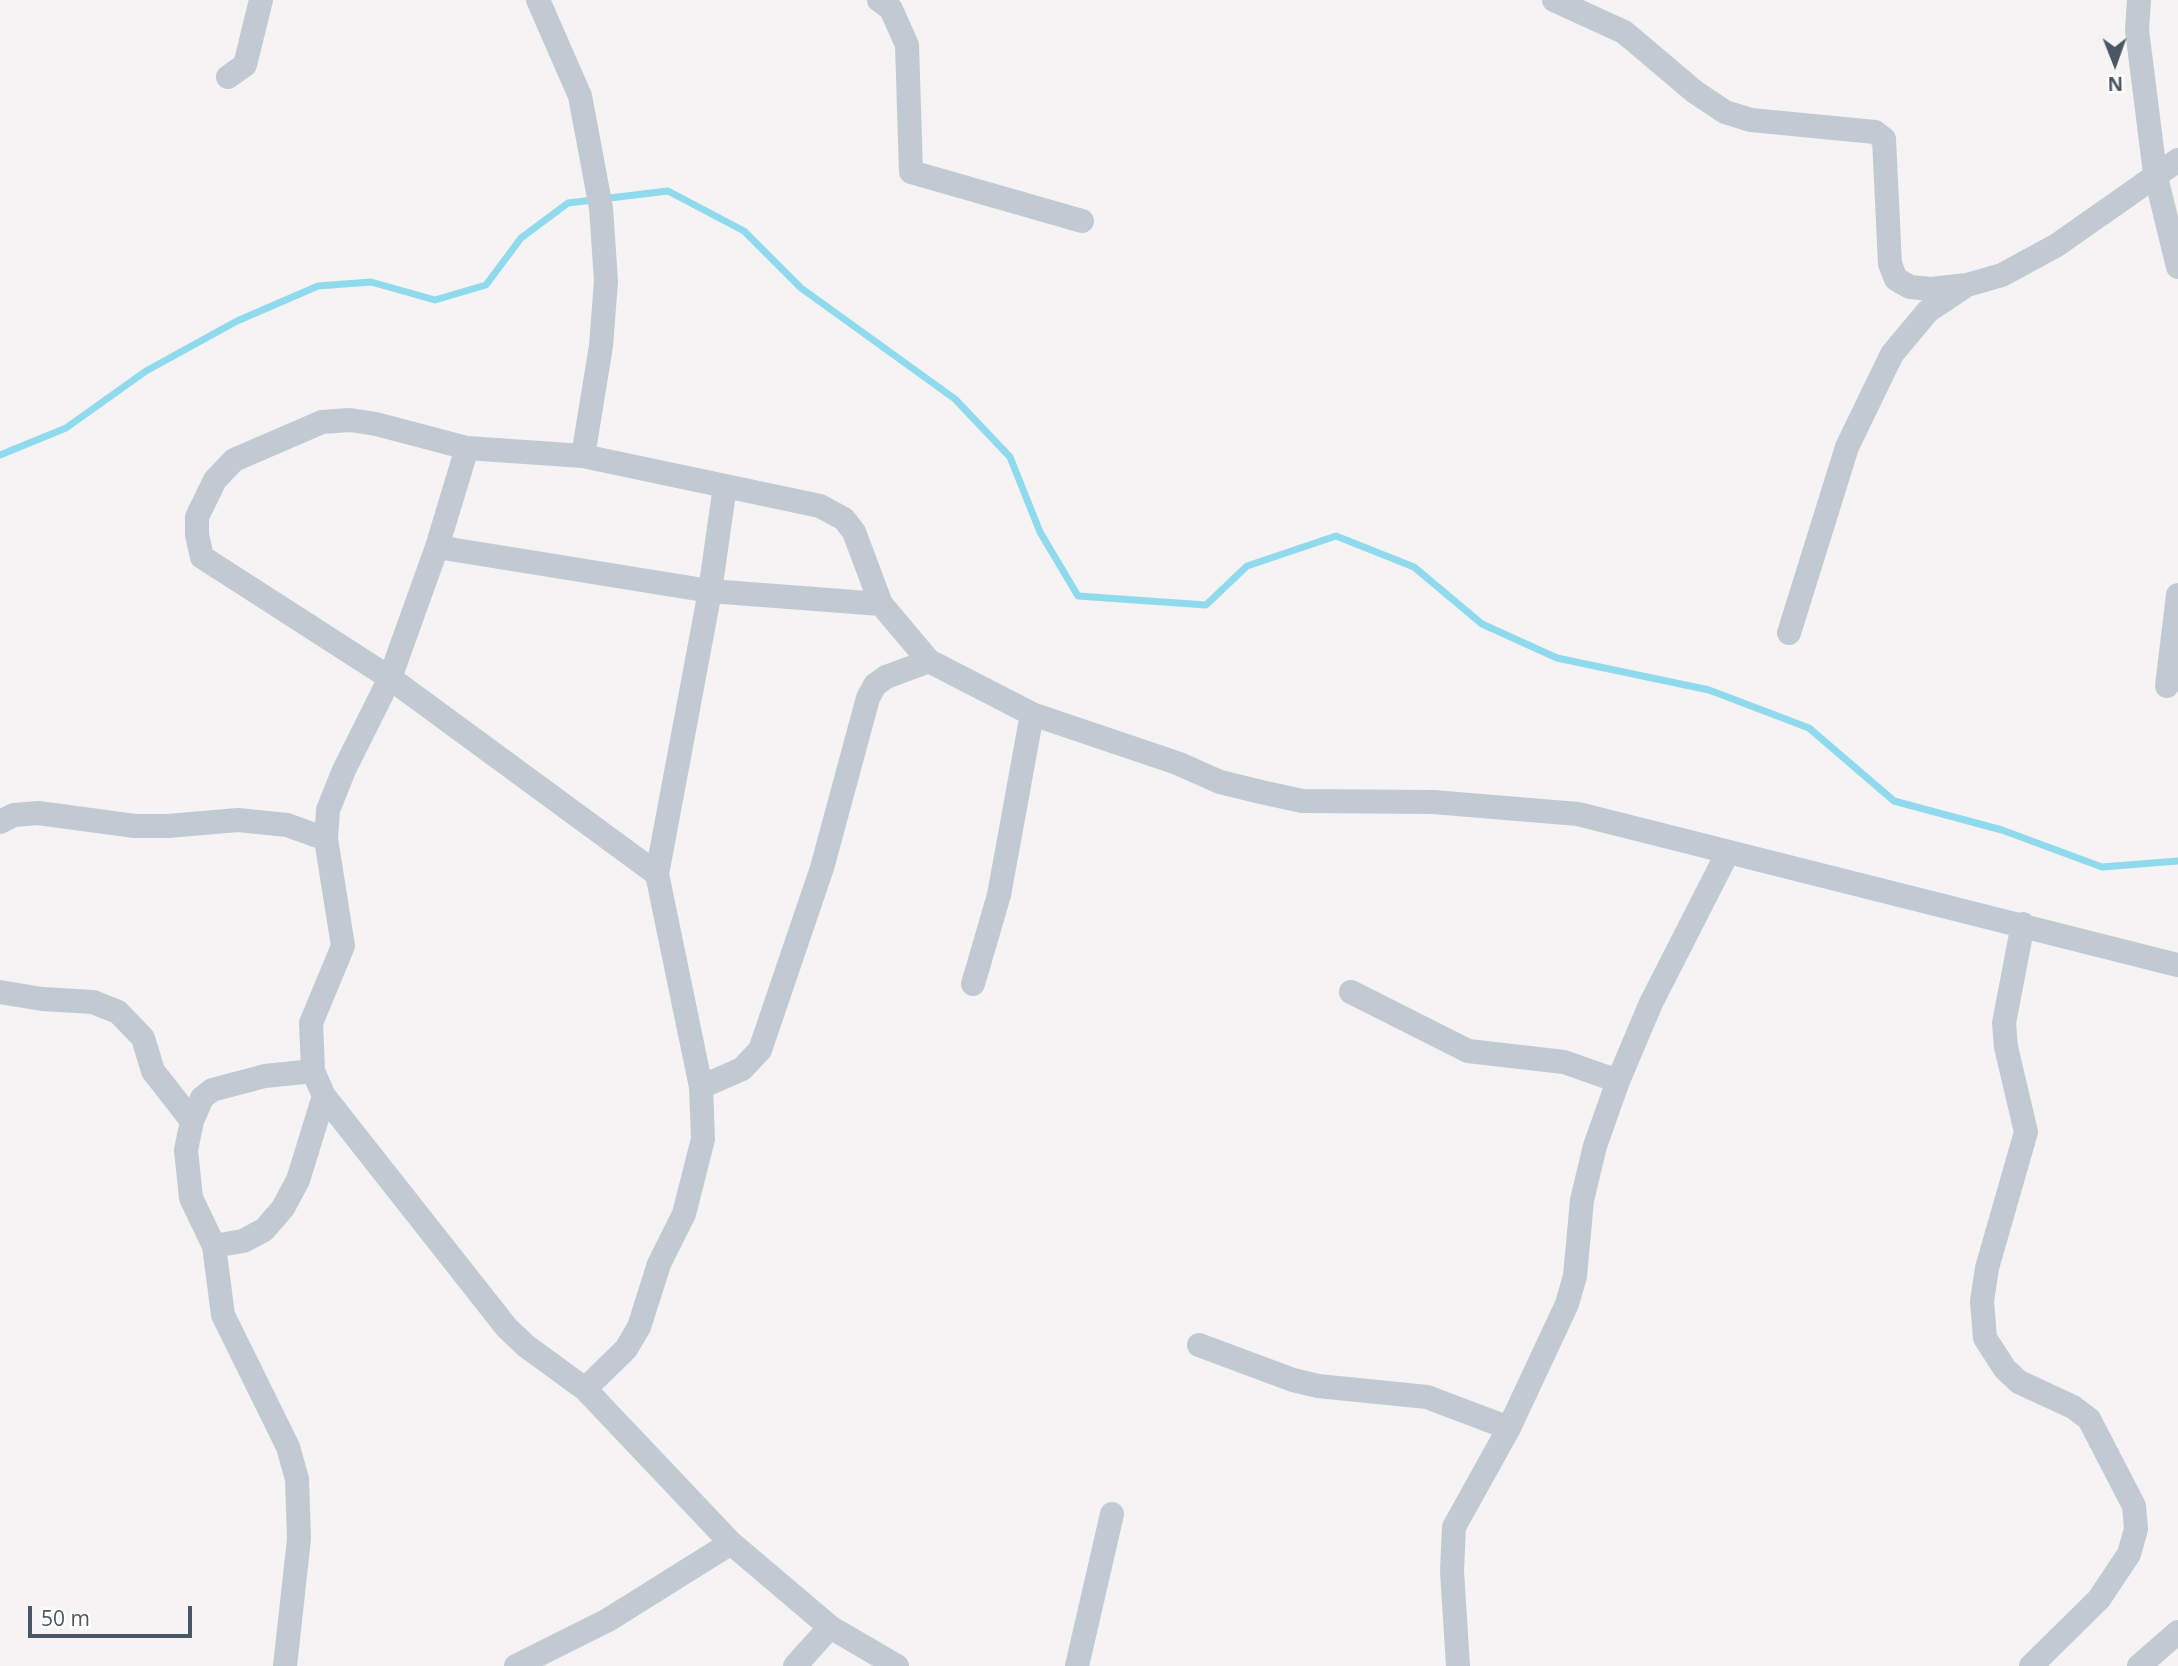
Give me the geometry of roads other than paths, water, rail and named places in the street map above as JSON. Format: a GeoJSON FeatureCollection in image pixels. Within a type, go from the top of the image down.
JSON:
{"type":"FeatureCollection","features":[{"type":"Feature","properties":{"kind":"street"},"geometry":{"type":"LineString","coordinates":[[228,77],[245,65],[261,0]]}},
{"type":"Feature","properties":{"kind":"street"},"geometry":{"type":"LineString","coordinates":[[538,0],[580,96],[601,208],[605,294],[601,346],[583,456]]}},
{"type":"Feature","properties":{"kind":"street"},"geometry":{"type":"LineString","coordinates":[[878,0],[891,9],[907,45],[911,172],[1082,221]]}},
{"type":"Feature","properties":{"kind":"street"},"geometry":{"type":"LineString","coordinates":[[1554,0],[1624,32],[1695,92],[1725,113],[1751,120],[1875,132],[1886,145],[1890,264],[1896,279],[1910,287],[1931,289],[1967,285],[2002,275],[2057,245],[2155,173],[2178,160]]}},
{"type":"Feature","properties":{"kind":"street"},"geometry":{"type":"LineString","coordinates":[[2139,0],[2137,30],[2155,173],[2178,267]]}},
{"type":"Feature","properties":{"kind":"street"},"geometry":{"type":"LineString","coordinates":[[1789,633],[1847,447],[1892,355],[1928,311],[1967,285]]}},
{"type":"Feature","properties":{"kind":"street"},"geometry":{"type":"LineString","coordinates":[[657,874],[390,678],[202,557],[197,517],[215,480],[234,460],[322,422],[350,420],[376,424],[467,448],[583,456],[820,506],[844,519],[854,532],[881,604],[929,661],[1032,714],[1220,782],[1302,801],[1433,802],[1578,814],[2178,965]]}},
{"type":"Feature","properties":{"kind":"street"},"geometry":{"type":"LineString","coordinates":[[467,448],[437,547],[390,678],[344,770],[328,810],[326,839],[343,946],[311,1023],[313,1071],[324,1096],[507,1328],[526,1346],[585,1389],[731,1543],[830,1627],[897,1666]]}},
{"type":"Feature","properties":{"kind":"street"},"geometry":{"type":"LineString","coordinates":[[585,1389],[626,1349],[632,1338],[659,1264],[684,1214],[702,1139],[701,1087],[657,874],[710,591],[725,486]]}},
{"type":"Feature","properties":{"kind":"street"},"geometry":{"type":"LineString","coordinates":[[437,547],[710,591],[881,604]]}},
{"type":"Feature","properties":{"kind":"street"},"geometry":{"type":"LineString","coordinates":[[2167,686],[2178,595]]}},
{"type":"Feature","properties":{"kind":"street"},"geometry":{"type":"LineString","coordinates":[[701,1087],[742,1069],[760,1050],[822,868],[868,698],[875,685],[886,677],[929,661]]}},
{"type":"Feature","properties":{"kind":"street"},"geometry":{"type":"LineString","coordinates":[[973,984],[999,895],[1032,714]]}},
{"type":"Feature","properties":{"kind":"street"},"geometry":{"type":"LineString","coordinates":[[0,822],[14,815],[38,813],[135,826],[168,827],[238,820],[287,825],[326,839]]}},
{"type":"Feature","properties":{"kind":"street"},"geometry":{"type":"LineString","coordinates":[[1458,1666],[1452,1571],[1454,1527],[1508,1429],[1566,1304],[1574,1276],[1582,1200],[1595,1146],[1618,1081],[1651,1003],[1728,852]]}},
{"type":"Feature","properties":{"kind":"street"},"geometry":{"type":"LineString","coordinates":[[2023,924],[2004,1023],[2006,1047],[2026,1132],[1987,1268],[1982,1301],[1985,1338],[2005,1369],[2019,1382],[2073,1407],[2089,1419],[2134,1506],[2136,1529],[2129,1554],[2099,1599],[2031,1666]]}},
{"type":"Feature","properties":{"kind":"street"},"geometry":{"type":"LineString","coordinates":[[0,992],[42,999],[93,1002],[118,1012],[143,1038],[152,1071],[192,1121]]}},
{"type":"Feature","properties":{"kind":"street"},"geometry":{"type":"LineString","coordinates":[[1351,992],[1468,1051],[1564,1062],[1618,1081]]}},
{"type":"Feature","properties":{"kind":"street"},"geometry":{"type":"LineString","coordinates":[[285,1666],[299,1539],[297,1479],[288,1447],[223,1315],[214,1247],[191,1198],[186,1150],[192,1121],[202,1098],[212,1090],[265,1076],[313,1071]]}},
{"type":"Feature","properties":{"kind":"street"},"geometry":{"type":"LineString","coordinates":[[214,1247],[243,1241],[264,1230],[283,1208],[298,1180],[324,1096]]}},
{"type":"Feature","properties":{"kind":"street"},"geometry":{"type":"LineString","coordinates":[[1199,1345],[1293,1380],[1318,1386],[1427,1397],[1508,1429]]}},
{"type":"Feature","properties":{"kind":"street"},"geometry":{"type":"LineString","coordinates":[[1077,1666],[1112,1514]]}},
{"type":"Feature","properties":{"kind":"street"},"geometry":{"type":"LineString","coordinates":[[516,1666],[608,1620],[731,1543]]}},
{"type":"Feature","properties":{"kind":"street"},"geometry":{"type":"LineString","coordinates":[[795,1666],[830,1627]]}},
{"type":"Feature","properties":{"kind":"street"},"geometry":{"type":"LineString","coordinates":[[2139,1666],[2178,1632]]}},
{"type":"Feature","properties":{"kind":"waterway"},"geometry":{"type":"LineString","coordinates":[[0,455],[66,428],[146,371],[237,321],[318,286],[371,282],[435,300],[486,285],[521,238],[568,203],[668,191],[744,231],[801,288],[955,399],[1010,457],[1040,532],[1078,596],[1206,605],[1247,566],[1336,536],[1414,567],[1482,624],[1557,658],[1709,690],[1809,728],[1894,801],[2002,830],[2102,867],[2178,861]]}}]}
